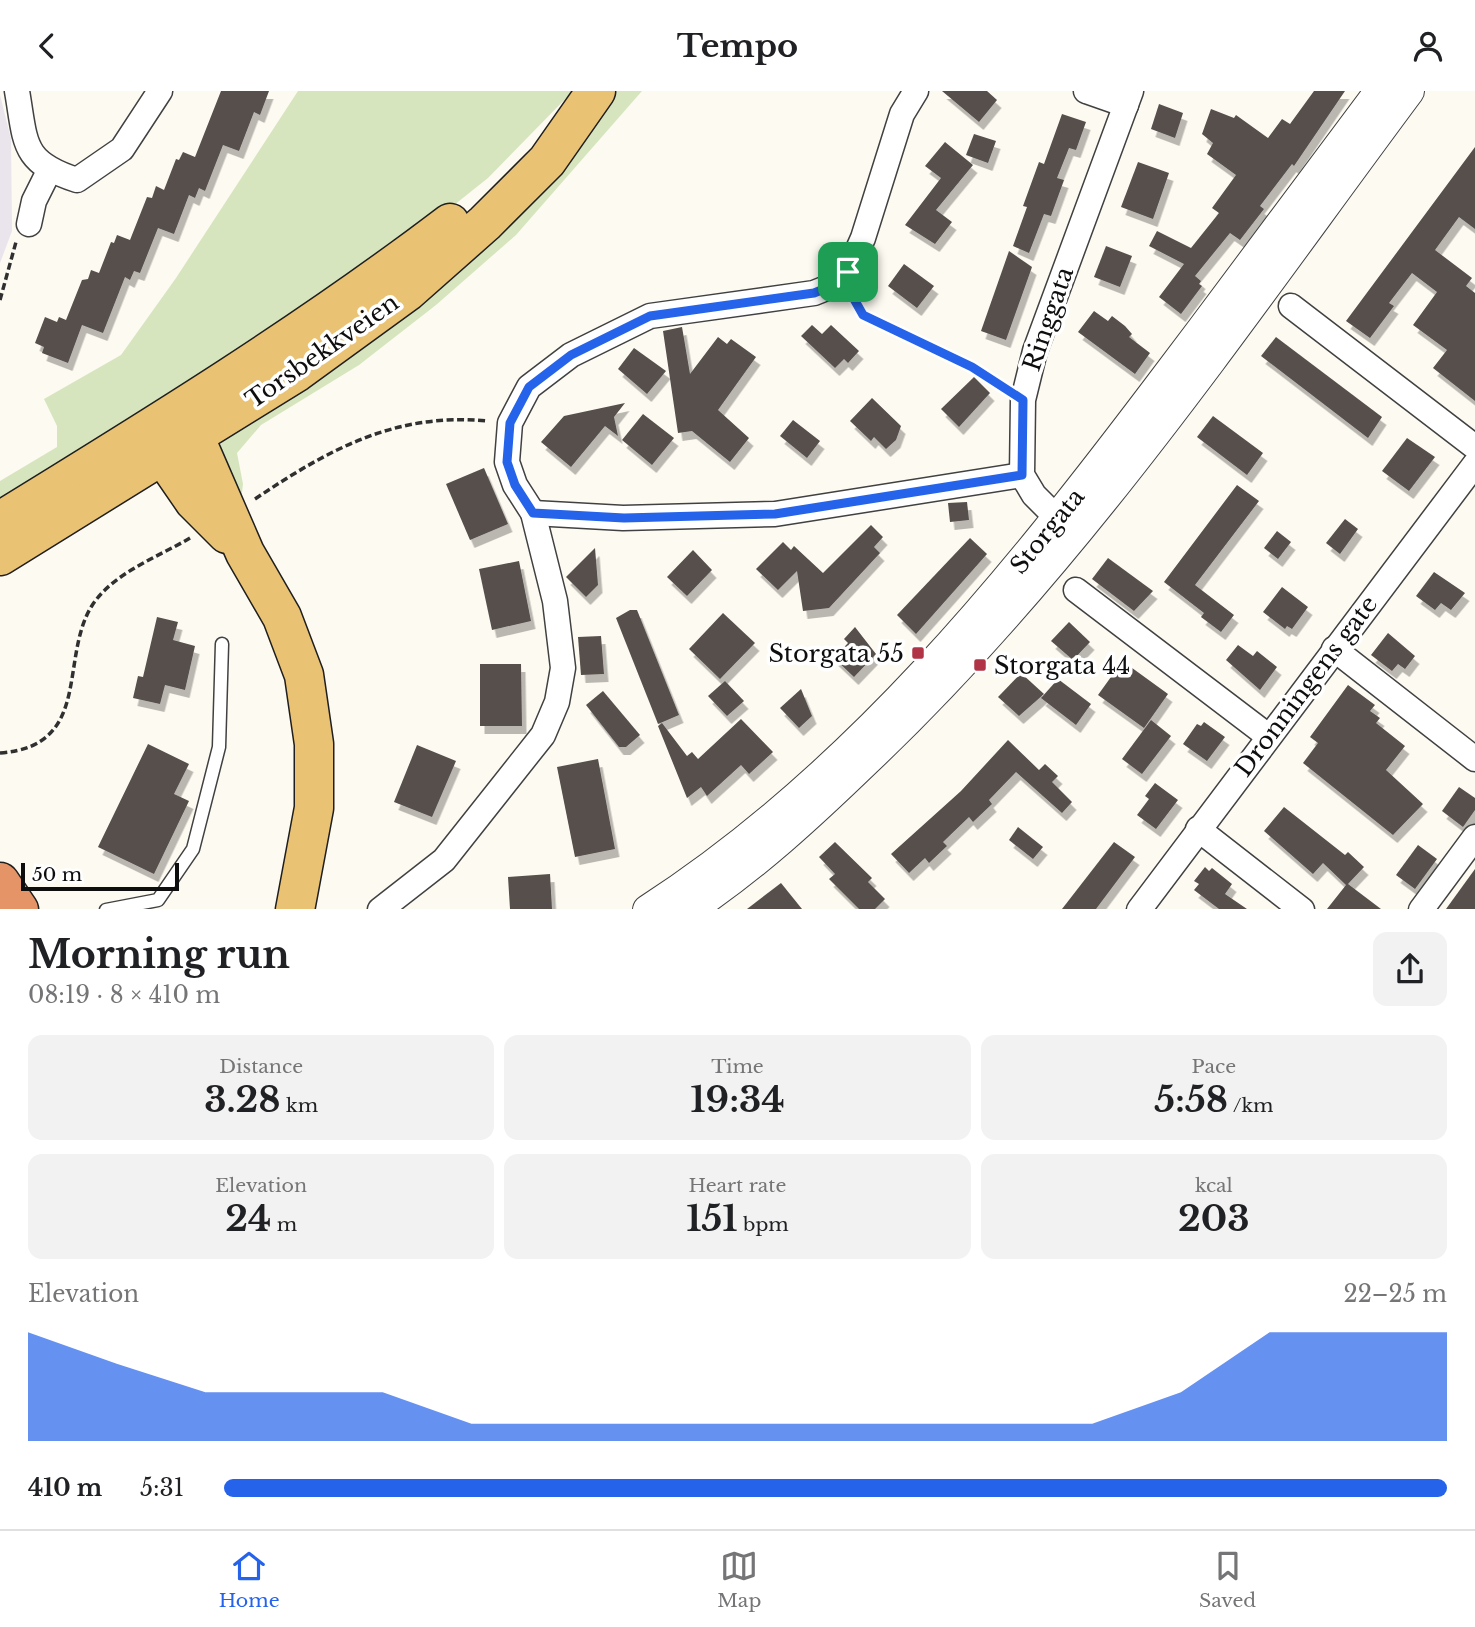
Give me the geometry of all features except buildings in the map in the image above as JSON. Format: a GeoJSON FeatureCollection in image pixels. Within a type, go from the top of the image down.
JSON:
{"type":"FeatureCollection","features":[{"type":"Feature","properties":{"kind":"highway"},"geometry":{"type":"LineString","coordinates":[[0,882],[19,909]]}},
{"type":"Feature","properties":{"kind":"main road","name":"Torsbekkveien"},"geometry":{"type":"LineString","coordinates":[[2,549],[174,438],[456,218],[593,91]]}},
{"type":"Feature","properties":{"kind":"main road"},"geometry":{"type":"LineString","coordinates":[[174,438],[199,447],[245,553],[282,617],[304,675],[314,744],[314,808],[295,909]]}},
{"type":"Feature","properties":{"kind":"street"},"geometry":{"type":"LineString","coordinates":[[17,91],[27,147],[49,171],[76,180],[122,149],[160,91]]}},
{"type":"Feature","properties":{"kind":"street"},"geometry":{"type":"LineString","coordinates":[[380,909],[444,860],[543,735],[557,702],[563,668],[555,601],[533,513],[515,485],[507,462],[510,423],[529,387],[571,355],[650,316],[814,293],[834,285],[848,272],[863,238],[902,114],[916,91]]}},
{"type":"Feature","properties":{"kind":"street"},"geometry":{"type":"LineString","coordinates":[[1086,91],[1129,98]]}},
{"type":"Feature","properties":{"kind":"street","name":"Storgata"},"geometry":{"type":"LineString","coordinates":[[648,909],[705,898],[789,834],[900,729],[988,638],[1380,91]]}},
{"type":"Feature","properties":{"kind":"street","name":"Storgata"},"geometry":{"type":"LineString","coordinates":[[1067,528],[1409,91]]}},
{"type":"Feature","properties":{"kind":"street","name":"Ringgata"},"geometry":{"type":"LineString","coordinates":[[1022,475],[1023,400],[1035,351],[1129,98]]}},
{"type":"Feature","properties":{"kind":"street"},"geometry":{"type":"LineString","coordinates":[[29,224],[34,201],[49,171]]}},
{"type":"Feature","properties":{"kind":"street"},"geometry":{"type":"LineString","coordinates":[[1291,306],[1475,447]]}},
{"type":"Feature","properties":{"kind":"street","name":"Dronningens gate"},"geometry":{"type":"LineString","coordinates":[[1139,909],[1475,464]]}},
{"type":"Feature","properties":{"kind":"street"},"geometry":{"type":"LineString","coordinates":[[533,513],[624,518],[775,514],[1022,475],[1034,495],[1067,528]]}},
{"type":"Feature","properties":{"kind":"street"},"geometry":{"type":"LineString","coordinates":[[1076,590],[1268,736]]}},
{"type":"Feature","properties":{"kind":"street"},"geometry":{"type":"LineString","coordinates":[[1334,649],[1475,759]]}},
{"type":"Feature","properties":{"kind":"street"},"geometry":{"type":"LineString","coordinates":[[1199,829],[1302,909]]}},
{"type":"Feature","properties":{"kind":"street"},"geometry":{"type":"LineString","coordinates":[[1421,909],[1475,837]]}},
{"type":"Feature","properties":{"kind":"lane"},"geometry":{"type":"LineString","coordinates":[[106,909],[158,900],[193,849],[219,747],[222,644]]}},
{"type":"Feature","properties":{"kind":"path"},"geometry":{"type":"LineString","coordinates":[[0,300],[17,236],[29,224]]}},
{"type":"Feature","properties":{"kind":"path"},"geometry":{"type":"LineString","coordinates":[[848,272],[854,299],[863,315],[972,367],[1023,400]]}},
{"type":"Feature","properties":{"kind":"path"},"geometry":{"type":"LineString","coordinates":[[249,503],[292,474],[349,443],[394,426],[442,419],[510,423]]}},
{"type":"Feature","properties":{"kind":"path"},"geometry":{"type":"LineString","coordinates":[[0,753],[21,752],[42,739],[61,719],[70,699],[78,643],[85,620],[106,589],[120,577],[192,537]]}},
{"type":"Feature","properties":{"kind":"shaded area"},"geometry":{"type":"Polygon","coordinates":[[[0,95],[11,139],[12,231],[0,263],[0,95]]]}},
{"type":"Feature","properties":{"kind":"green space"},"geometry":{"type":"Polygon","coordinates":[[[298,91],[573,91],[488,178],[390,256],[0,504],[0,481],[57,447],[57,426],[44,399],[121,355],[176,278],[298,91]]]}},
{"type":"Feature","properties":{"kind":"green space"},"geometry":{"type":"Polygon","coordinates":[[[617,91],[642,91],[516,235],[436,305],[359,365],[261,425],[237,453],[243,484],[241,501],[217,452],[227,432],[598,116],[617,91]]]}},
{"type":"Feature","properties":{"kind":"place","name":"Storgata 55"},"geometry":{"type":"Point","coordinates":[918,653]}},
{"type":"Feature","properties":{"kind":"place","name":"Storgata 44"},"geometry":{"type":"Point","coordinates":[980,665]}},
{"type":"Feature","properties":{"kind":"route"},"geometry":{"type":"LineString","coordinates":[[848,272],[854,299],[863,315],[972,367],[1023,400],[1022,475],[775,514],[624,518],[533,513],[515,485],[507,462],[510,423],[529,387],[571,355],[650,316],[814,293],[834,285],[848,272]]}}]}
